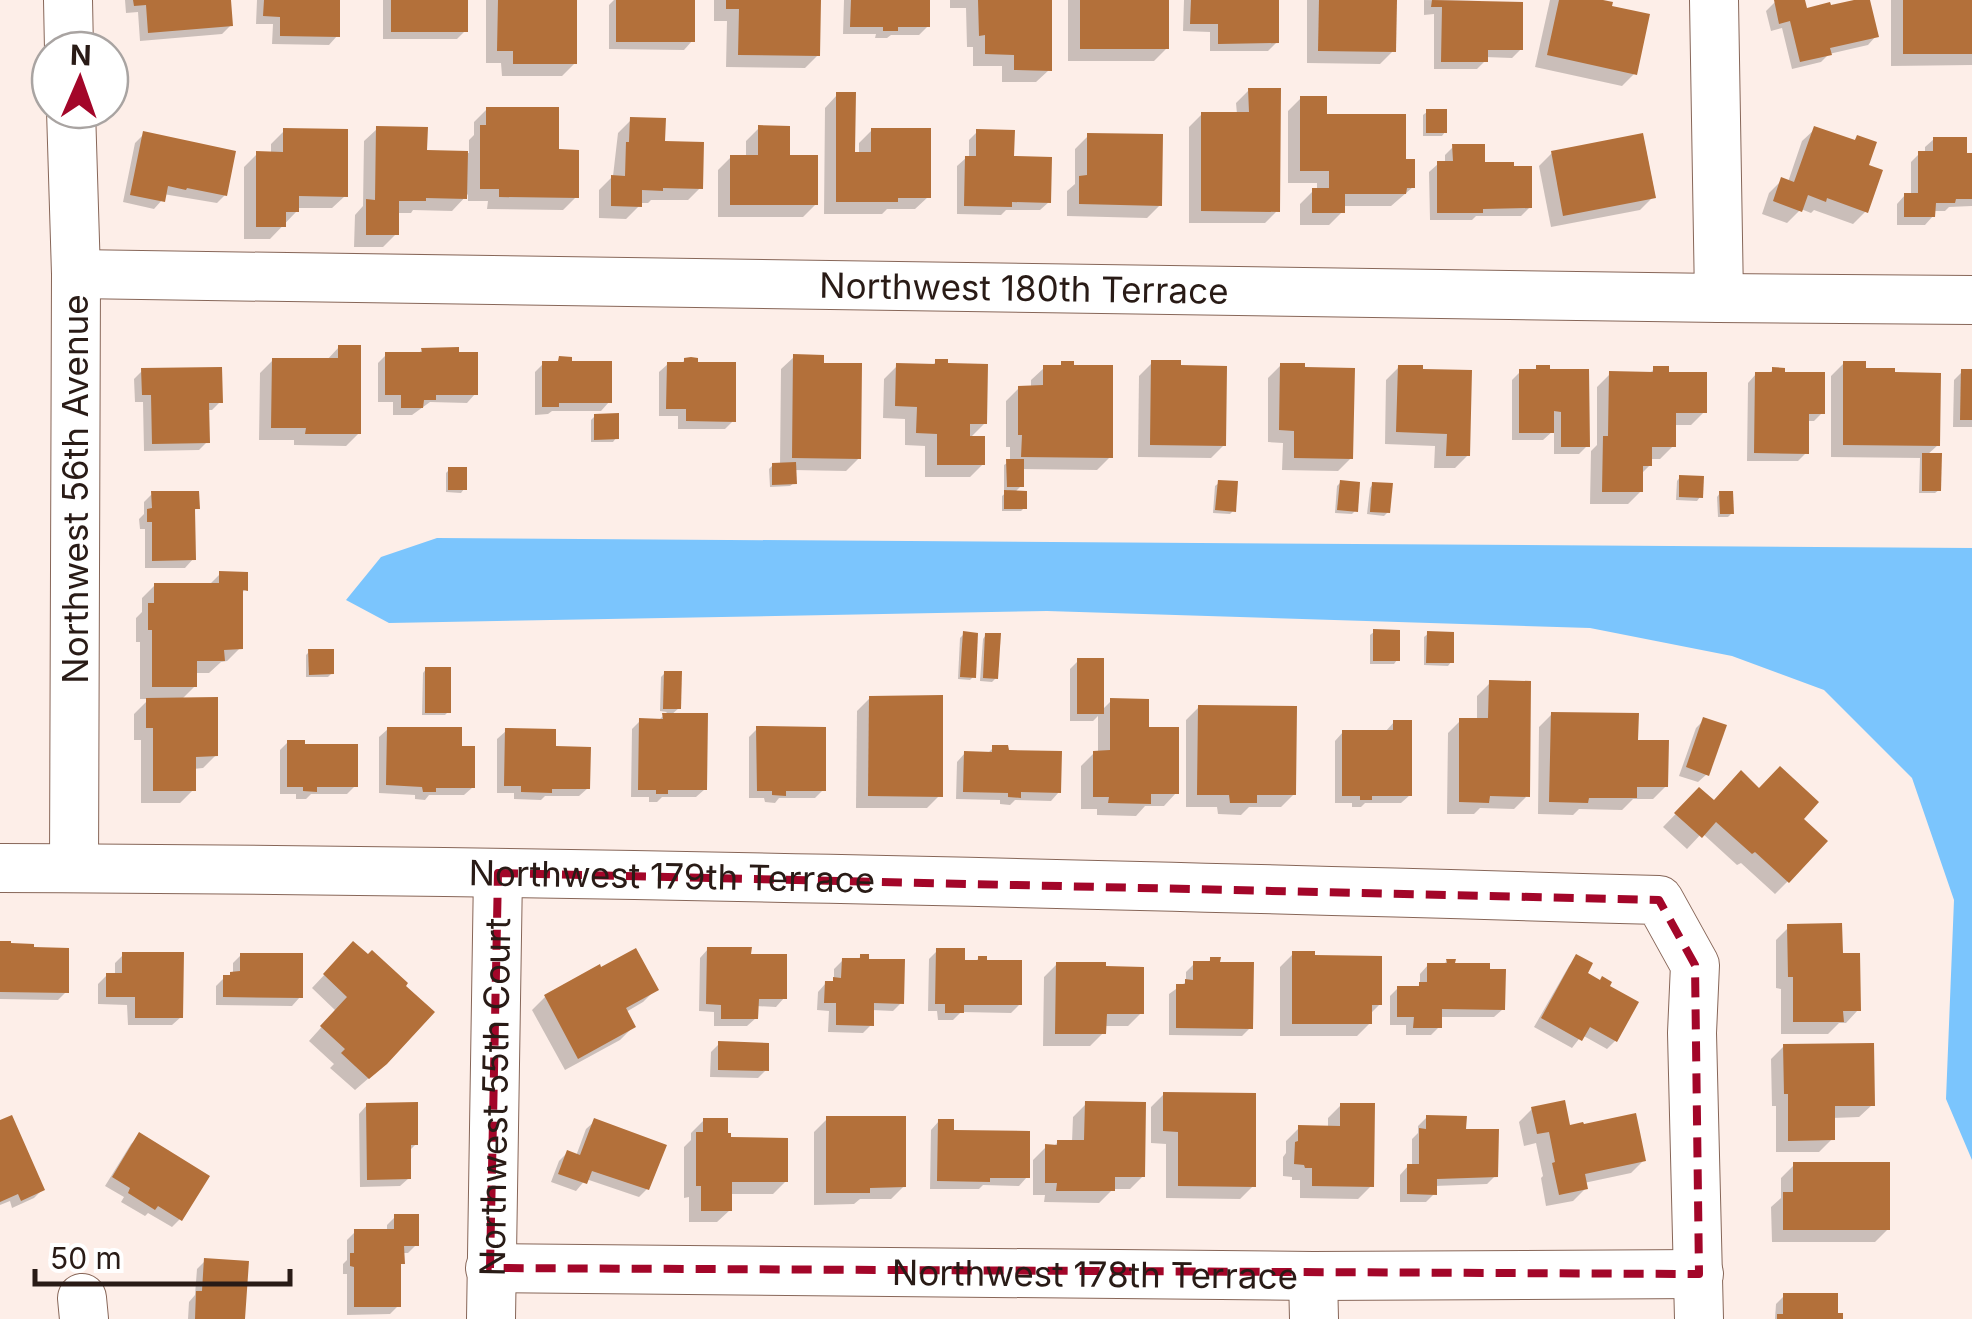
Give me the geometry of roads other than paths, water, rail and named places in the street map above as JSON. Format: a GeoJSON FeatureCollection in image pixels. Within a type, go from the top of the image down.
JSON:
{"type":"FeatureCollection","features":[{"type":"Feature","properties":{"kind":"street"},"geometry":{"type":"LineString","coordinates":[[68,0],[69,30]]}},
{"type":"Feature","properties":{"kind":"street"},"geometry":{"type":"LineString","coordinates":[[1714,0],[1719,298]]}},
{"type":"Feature","properties":{"kind":"street","name":"Northwest 56th Avenue"},"geometry":{"type":"LineString","coordinates":[[72,130],[76,274],[74,868]]}},
{"type":"Feature","properties":{"kind":"street","name":"Northwest 180th Terrace"},"geometry":{"type":"LineString","coordinates":[[76,274],[1972,300]]}},
{"type":"Feature","properties":{"kind":"street","name":"Northwest 179th Terrace"},"geometry":{"type":"LineString","coordinates":[[0,868],[498,873],[1659,900],[1695,965],[1692,1033],[1699,1296]]}},
{"type":"Feature","properties":{"kind":"street","name":"Northwest 55th Court"},"geometry":{"type":"LineString","coordinates":[[491,1319],[498,873]]}},
{"type":"Feature","properties":{"kind":"street","name":"Northwest 178th Terrace"},"geometry":{"type":"LineString","coordinates":[[490,1268],[1314,1297],[1699,1296]]}},
{"type":"Feature","properties":{"kind":"water"},"geometry":{"type":"Polygon","coordinates":[[[437,538],[1972,548],[1972,1160],[1946,1099],[1954,900],[1912,778],[1824,690],[1732,656],[1590,628],[1047,611],[389,623],[346,600],[381,557],[437,538]]]}}]}
